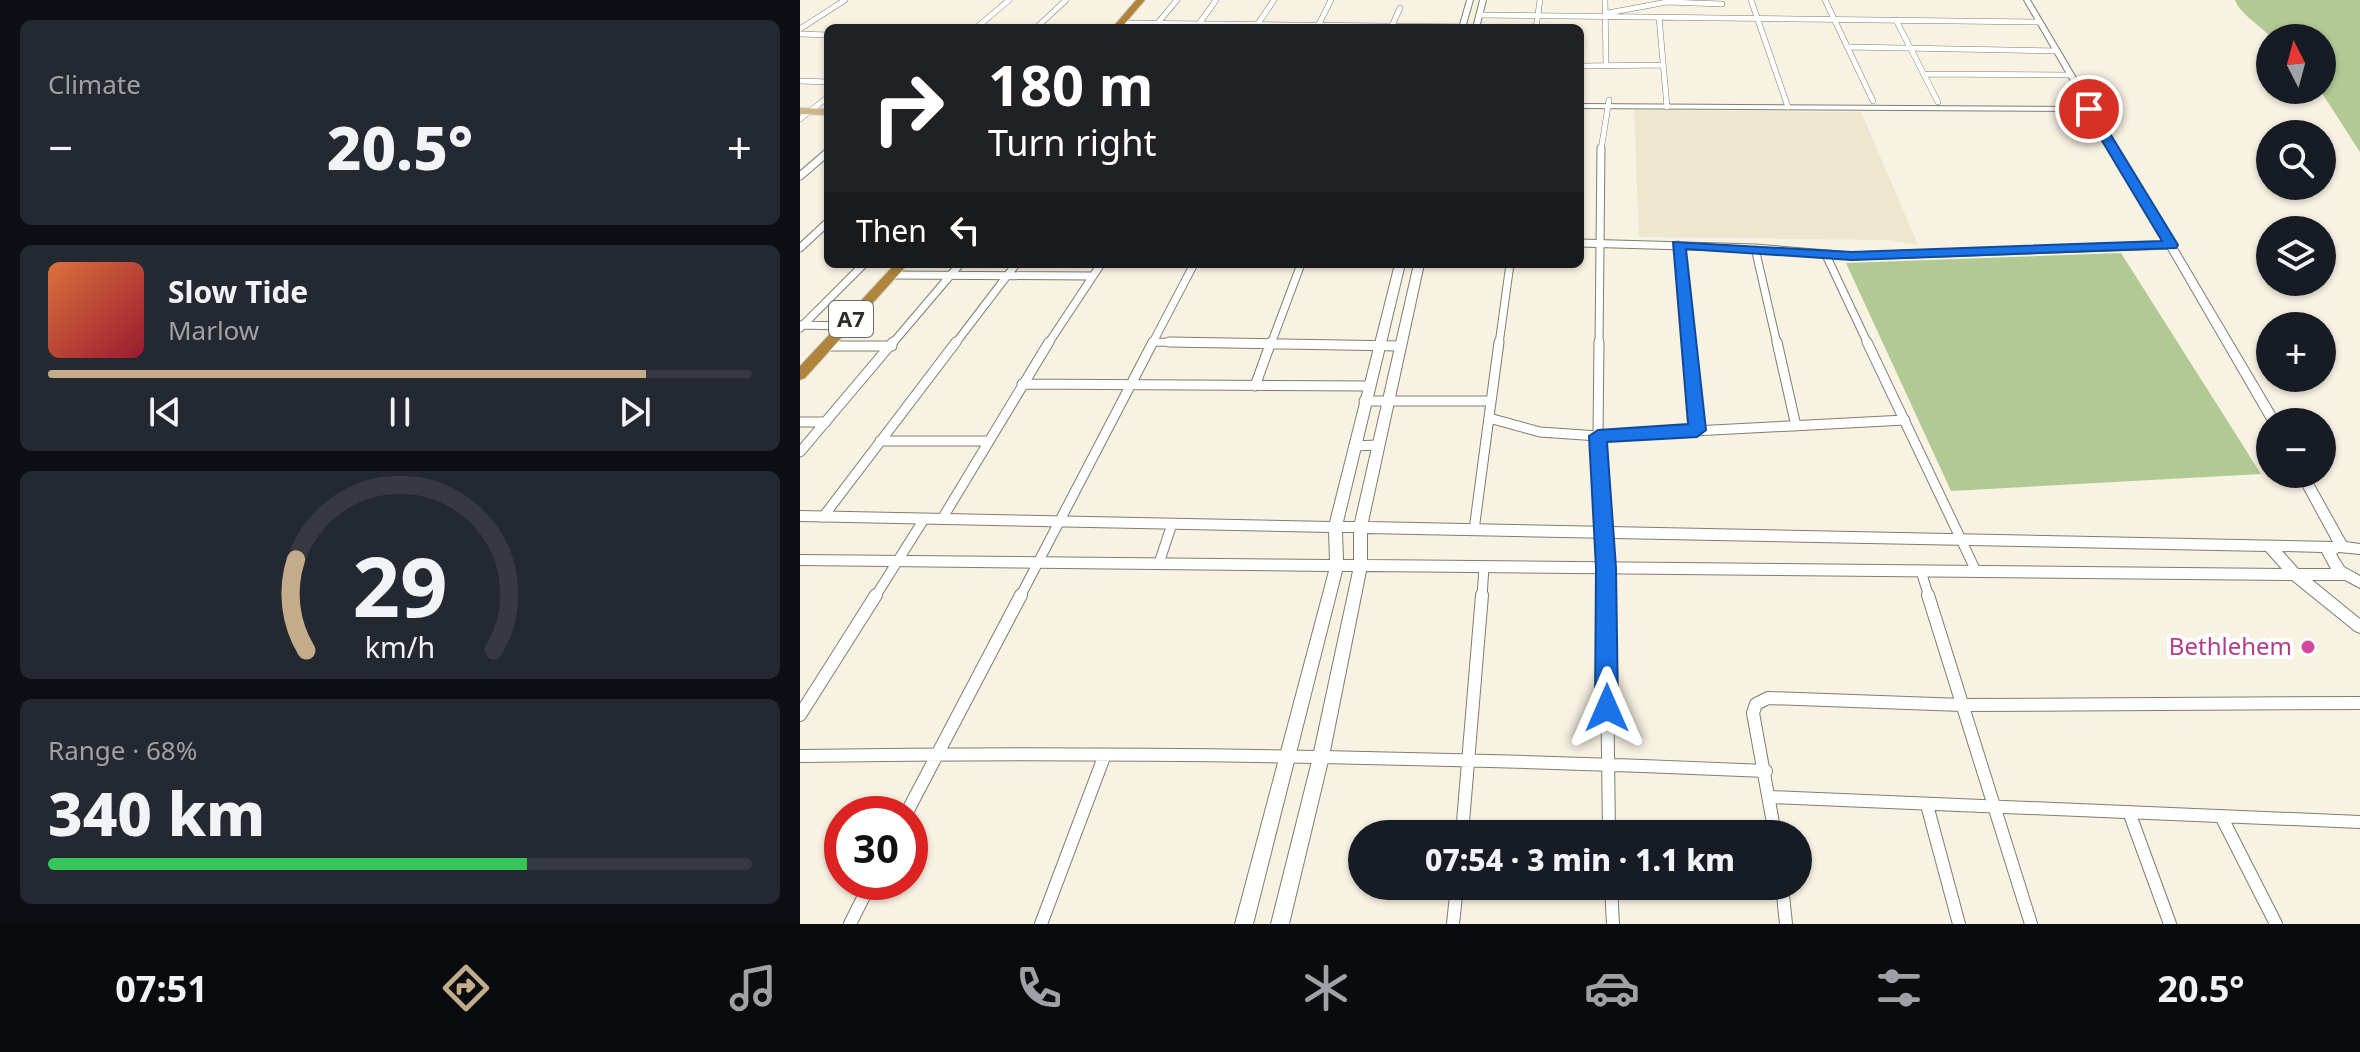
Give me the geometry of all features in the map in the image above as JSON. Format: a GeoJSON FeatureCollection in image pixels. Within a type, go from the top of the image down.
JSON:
{"type":"FeatureCollection","features":[{"type":"Feature","properties":{"kind":"highway"},"geometry":{"type":"LineString","coordinates":[[1120,24],[1141,0]]}},
{"type":"Feature","properties":{"kind":"highway","name":"A7"},"geometry":{"type":"LineString","coordinates":[[800,375],[896,270]]}},
{"type":"Feature","properties":{"kind":"street"},"geometry":{"type":"LineString","coordinates":[[800,32],[845,0]]}},
{"type":"Feature","properties":{"kind":"street"},"geometry":{"type":"LineString","coordinates":[[981,24],[1009,0]]}},
{"type":"Feature","properties":{"kind":"street"},"geometry":{"type":"LineString","coordinates":[[1040,24],[1066,0]]}},
{"type":"Feature","properties":{"kind":"street"},"geometry":{"type":"LineString","coordinates":[[1158,24],[1177,0]]}},
{"type":"Feature","properties":{"kind":"street"},"geometry":{"type":"LineString","coordinates":[[1199,24],[1216,0]]}},
{"type":"Feature","properties":{"kind":"street"},"geometry":{"type":"LineString","coordinates":[[1257,24],[1274,0]]}},
{"type":"Feature","properties":{"kind":"street"},"geometry":{"type":"LineString","coordinates":[[1319,24],[1331,0]]}},
{"type":"Feature","properties":{"kind":"street"},"geometry":{"type":"LineString","coordinates":[[1463,24],[1470,0]]}},
{"type":"Feature","properties":{"kind":"street"},"geometry":{"type":"LineString","coordinates":[[1483,0],[1477,23],[1605,15],[2040,22]]}},
{"type":"Feature","properties":{"kind":"street"},"geometry":{"type":"LineString","coordinates":[[1537,24],[1540,0]]}},
{"type":"Feature","properties":{"kind":"street"},"geometry":{"type":"LineString","coordinates":[[1605,0],[1606,65]]}},
{"type":"Feature","properties":{"kind":"street"},"geometry":{"type":"LineString","coordinates":[[1751,0],[1786,104]]}},
{"type":"Feature","properties":{"kind":"street"},"geometry":{"type":"LineString","coordinates":[[1825,0],[1850,47],[1873,101]]}},
{"type":"Feature","properties":{"kind":"street"},"geometry":{"type":"LineString","coordinates":[[2027,0],[2266,408]]}},
{"type":"Feature","properties":{"kind":"street"},"geometry":{"type":"LineString","coordinates":[[1605,15],[1667,2],[1722,4]]}},
{"type":"Feature","properties":{"kind":"street"},"geometry":{"type":"LineString","coordinates":[[1392,24],[1400,8]]}},
{"type":"Feature","properties":{"kind":"street"},"geometry":{"type":"LineString","coordinates":[[1659,17],[1667,103]]}},
{"type":"Feature","properties":{"kind":"street"},"geometry":{"type":"LineString","coordinates":[[1896,20],[1938,102]]}},
{"type":"Feature","properties":{"kind":"street"},"geometry":{"type":"LineString","coordinates":[[800,32],[824,35]]}},
{"type":"Feature","properties":{"kind":"street"},"geometry":{"type":"LineString","coordinates":[[1850,47],[2056,51]]}},
{"type":"Feature","properties":{"kind":"street"},"geometry":{"type":"LineString","coordinates":[[1584,66],[1663,65]]}},
{"type":"Feature","properties":{"kind":"street"},"geometry":{"type":"LineString","coordinates":[[1924,74],[2069,75]]}},
{"type":"Feature","properties":{"kind":"street"},"geometry":{"type":"LineString","coordinates":[[800,81],[824,82]]}},
{"type":"Feature","properties":{"kind":"street"},"geometry":{"type":"LineString","coordinates":[[800,119],[805,111],[824,99]]}},
{"type":"Feature","properties":{"kind":"street"},"geometry":{"type":"LineString","coordinates":[[1584,100],[1608,103]]}},
{"type":"Feature","properties":{"kind":"street"},"geometry":{"type":"LineString","coordinates":[[1786,104],[1873,101],[2087,106]]}},
{"type":"Feature","properties":{"kind":"street"},"geometry":{"type":"LineString","coordinates":[[1608,103],[1600,157],[1598,436],[1606,568],[1609,820]]}},
{"type":"Feature","properties":{"kind":"street"},"geometry":{"type":"LineString","coordinates":[[1584,106],[1667,103],[2087,106]]}},
{"type":"Feature","properties":{"kind":"street"},"geometry":{"type":"LineString","coordinates":[[800,176],[824,155]]}},
{"type":"Feature","properties":{"kind":"street"},"geometry":{"type":"LineString","coordinates":[[800,248],[824,226]]}},
{"type":"Feature","properties":{"kind":"street"},"geometry":{"type":"LineString","coordinates":[[1584,243],[1755,248],[1826,255],[2171,245]]}},
{"type":"Feature","properties":{"kind":"street"},"geometry":{"type":"LineString","coordinates":[[1678,245],[1697,430]]}},
{"type":"Feature","properties":{"kind":"street"},"geometry":{"type":"LineString","coordinates":[[1755,248],[1796,426]]}},
{"type":"Feature","properties":{"kind":"street"},"geometry":{"type":"LineString","coordinates":[[1826,255],[1976,571]]}},
{"type":"Feature","properties":{"kind":"street"},"geometry":{"type":"LineString","coordinates":[[801,326],[860,268]]}},
{"type":"Feature","properties":{"kind":"street"},"geometry":{"type":"LineString","coordinates":[[800,452],[956,268]]}},
{"type":"Feature","properties":{"kind":"street"},"geometry":{"type":"LineString","coordinates":[[823,517],[1013,268]]}},
{"type":"Feature","properties":{"kind":"street"},"geometry":{"type":"LineString","coordinates":[[942,519],[1022,384],[1098,268]]}},
{"type":"Feature","properties":{"kind":"street"},"geometry":{"type":"LineString","coordinates":[[915,796],[1056,521],[1192,268]]}},
{"type":"Feature","properties":{"kind":"street"},"geometry":{"type":"LineString","coordinates":[[1255,386],[1300,268]]}},
{"type":"Feature","properties":{"kind":"street"},"geometry":{"type":"LineString","coordinates":[[1244,924],[1337,565],[1335,527],[1367,386],[1399,268]]}},
{"type":"Feature","properties":{"kind":"street"},"geometry":{"type":"LineString","coordinates":[[1280,924],[1320,761],[1361,565],[1360,528],[1418,268]]}},
{"type":"Feature","properties":{"kind":"street"},"geometry":{"type":"LineString","coordinates":[[1474,530],[1509,268]]}},
{"type":"Feature","properties":{"kind":"street"},"geometry":{"type":"LineString","coordinates":[[896,270],[950,275],[1092,276]]}},
{"type":"Feature","properties":{"kind":"street"},"geometry":{"type":"LineString","coordinates":[[1393,292],[1413,292]]}},
{"type":"Feature","properties":{"kind":"street"},"geometry":{"type":"LineString","coordinates":[[801,326],[845,326]]}},
{"type":"Feature","properties":{"kind":"street"},"geometry":{"type":"LineString","coordinates":[[1153,342],[1399,346]]}},
{"type":"Feature","properties":{"kind":"street"},"geometry":{"type":"LineString","coordinates":[[826,346],[892,346]]}},
{"type":"Feature","properties":{"kind":"street"},"geometry":{"type":"LineString","coordinates":[[1022,384],[1367,386]]}},
{"type":"Feature","properties":{"kind":"street"},"geometry":{"type":"LineString","coordinates":[[1364,401],[1491,401]]}},
{"type":"Feature","properties":{"kind":"street"},"geometry":{"type":"LineString","coordinates":[[1489,418],[1540,432],[1598,436],[1905,420]]}},
{"type":"Feature","properties":{"kind":"street"},"geometry":{"type":"LineString","coordinates":[[800,422],[826,422]]}},
{"type":"Feature","properties":{"kind":"street"},"geometry":{"type":"LineString","coordinates":[[880,441],[989,441]]}},
{"type":"Feature","properties":{"kind":"street"},"geometry":{"type":"LineString","coordinates":[[1354,446],[1377,445]]}},
{"type":"Feature","properties":{"kind":"street"},"geometry":{"type":"LineString","coordinates":[[2309,488],[2337,546]]}},
{"type":"Feature","properties":{"kind":"street"},"geometry":{"type":"LineString","coordinates":[[800,516],[2337,546],[2360,549]]}},
{"type":"Feature","properties":{"kind":"street"},"geometry":{"type":"LineString","coordinates":[[800,715],[924,519]]}},
{"type":"Feature","properties":{"kind":"street"},"geometry":{"type":"LineString","coordinates":[[1159,563],[1172,524]]}},
{"type":"Feature","properties":{"kind":"street"},"geometry":{"type":"LineString","coordinates":[[2270,546],[2294,574],[2360,627]]}},
{"type":"Feature","properties":{"kind":"street"},"geometry":{"type":"LineString","coordinates":[[2337,546],[2328,553],[2331,562],[2344,575],[2360,582]]}},
{"type":"Feature","properties":{"kind":"street"},"geometry":{"type":"LineString","coordinates":[[800,560],[2344,575]]}},
{"type":"Feature","properties":{"kind":"street"},"geometry":{"type":"LineString","coordinates":[[1463,820],[1484,567]]}},
{"type":"Feature","properties":{"kind":"street"},"geometry":{"type":"LineString","coordinates":[[1921,571],[2031,924]]}},
{"type":"Feature","properties":{"kind":"street"},"geometry":{"type":"LineString","coordinates":[[1773,820],[1753,713],[1756,704],[1768,698],[1962,705],[2360,703]]}},
{"type":"Feature","properties":{"kind":"street"},"geometry":{"type":"LineString","coordinates":[[800,756],[936,754],[1607,764],[1766,771]]}},
{"type":"Feature","properties":{"kind":"street"},"geometry":{"type":"LineString","coordinates":[[1041,924],[1104,757]]}},
{"type":"Feature","properties":{"kind":"street"},"geometry":{"type":"LineString","coordinates":[[1770,797],[2360,822]]}},
{"type":"Feature","properties":{"kind":"street"},"geometry":{"type":"LineString","coordinates":[[1927,805],[1959,924]]}},
{"type":"Feature","properties":{"kind":"street"},"geometry":{"type":"LineString","coordinates":[[2129,812],[2170,924]]}},
{"type":"Feature","properties":{"kind":"street"},"geometry":{"type":"LineString","coordinates":[[2221,816],[2276,924]]}},
{"type":"Feature","properties":{"kind":"street"},"geometry":{"type":"LineString","coordinates":[[850,924],[862,900]]}},
{"type":"Feature","properties":{"kind":"street"},"geometry":{"type":"LineString","coordinates":[[1453,924],[1456,900]]}},
{"type":"Feature","properties":{"kind":"street"},"geometry":{"type":"LineString","coordinates":[[1612,900],[1613,924]]}},
{"type":"Feature","properties":{"kind":"street"},"geometry":{"type":"LineString","coordinates":[[1783,900],[1786,924]]}},
{"type":"Feature","properties":{"kind":"shaded area"},"geometry":{"type":"Polygon","coordinates":[[[1634,110],[1861,112],[1918,245],[1888,240],[1639,237],[1634,110]]]}},
{"type":"Feature","properties":{"kind":"green space"},"geometry":{"type":"Polygon","coordinates":[[[2235,0],[2360,0],[2360,152],[2329,104],[2336,104],[2336,24],[2256,24],[2235,0]]]}},
{"type":"Feature","properties":{"kind":"green space"},"geometry":{"type":"Polygon","coordinates":[[[2121,253],[2256,466],[2256,474],[1951,491],[1846,263],[2121,253]]]}},
{"type":"Feature","properties":{"kind":"place","name":"Bethlehem"},"geometry":{"type":"Point","coordinates":[2308,647]}},
{"type":"Feature","properties":{"kind":"route"},"geometry":{"type":"LineString","coordinates":[[1607,708],[1606,568],[1598,436],[1697,430],[1678,245],[1852,256],[2171,245],[2089,109]]}}]}
